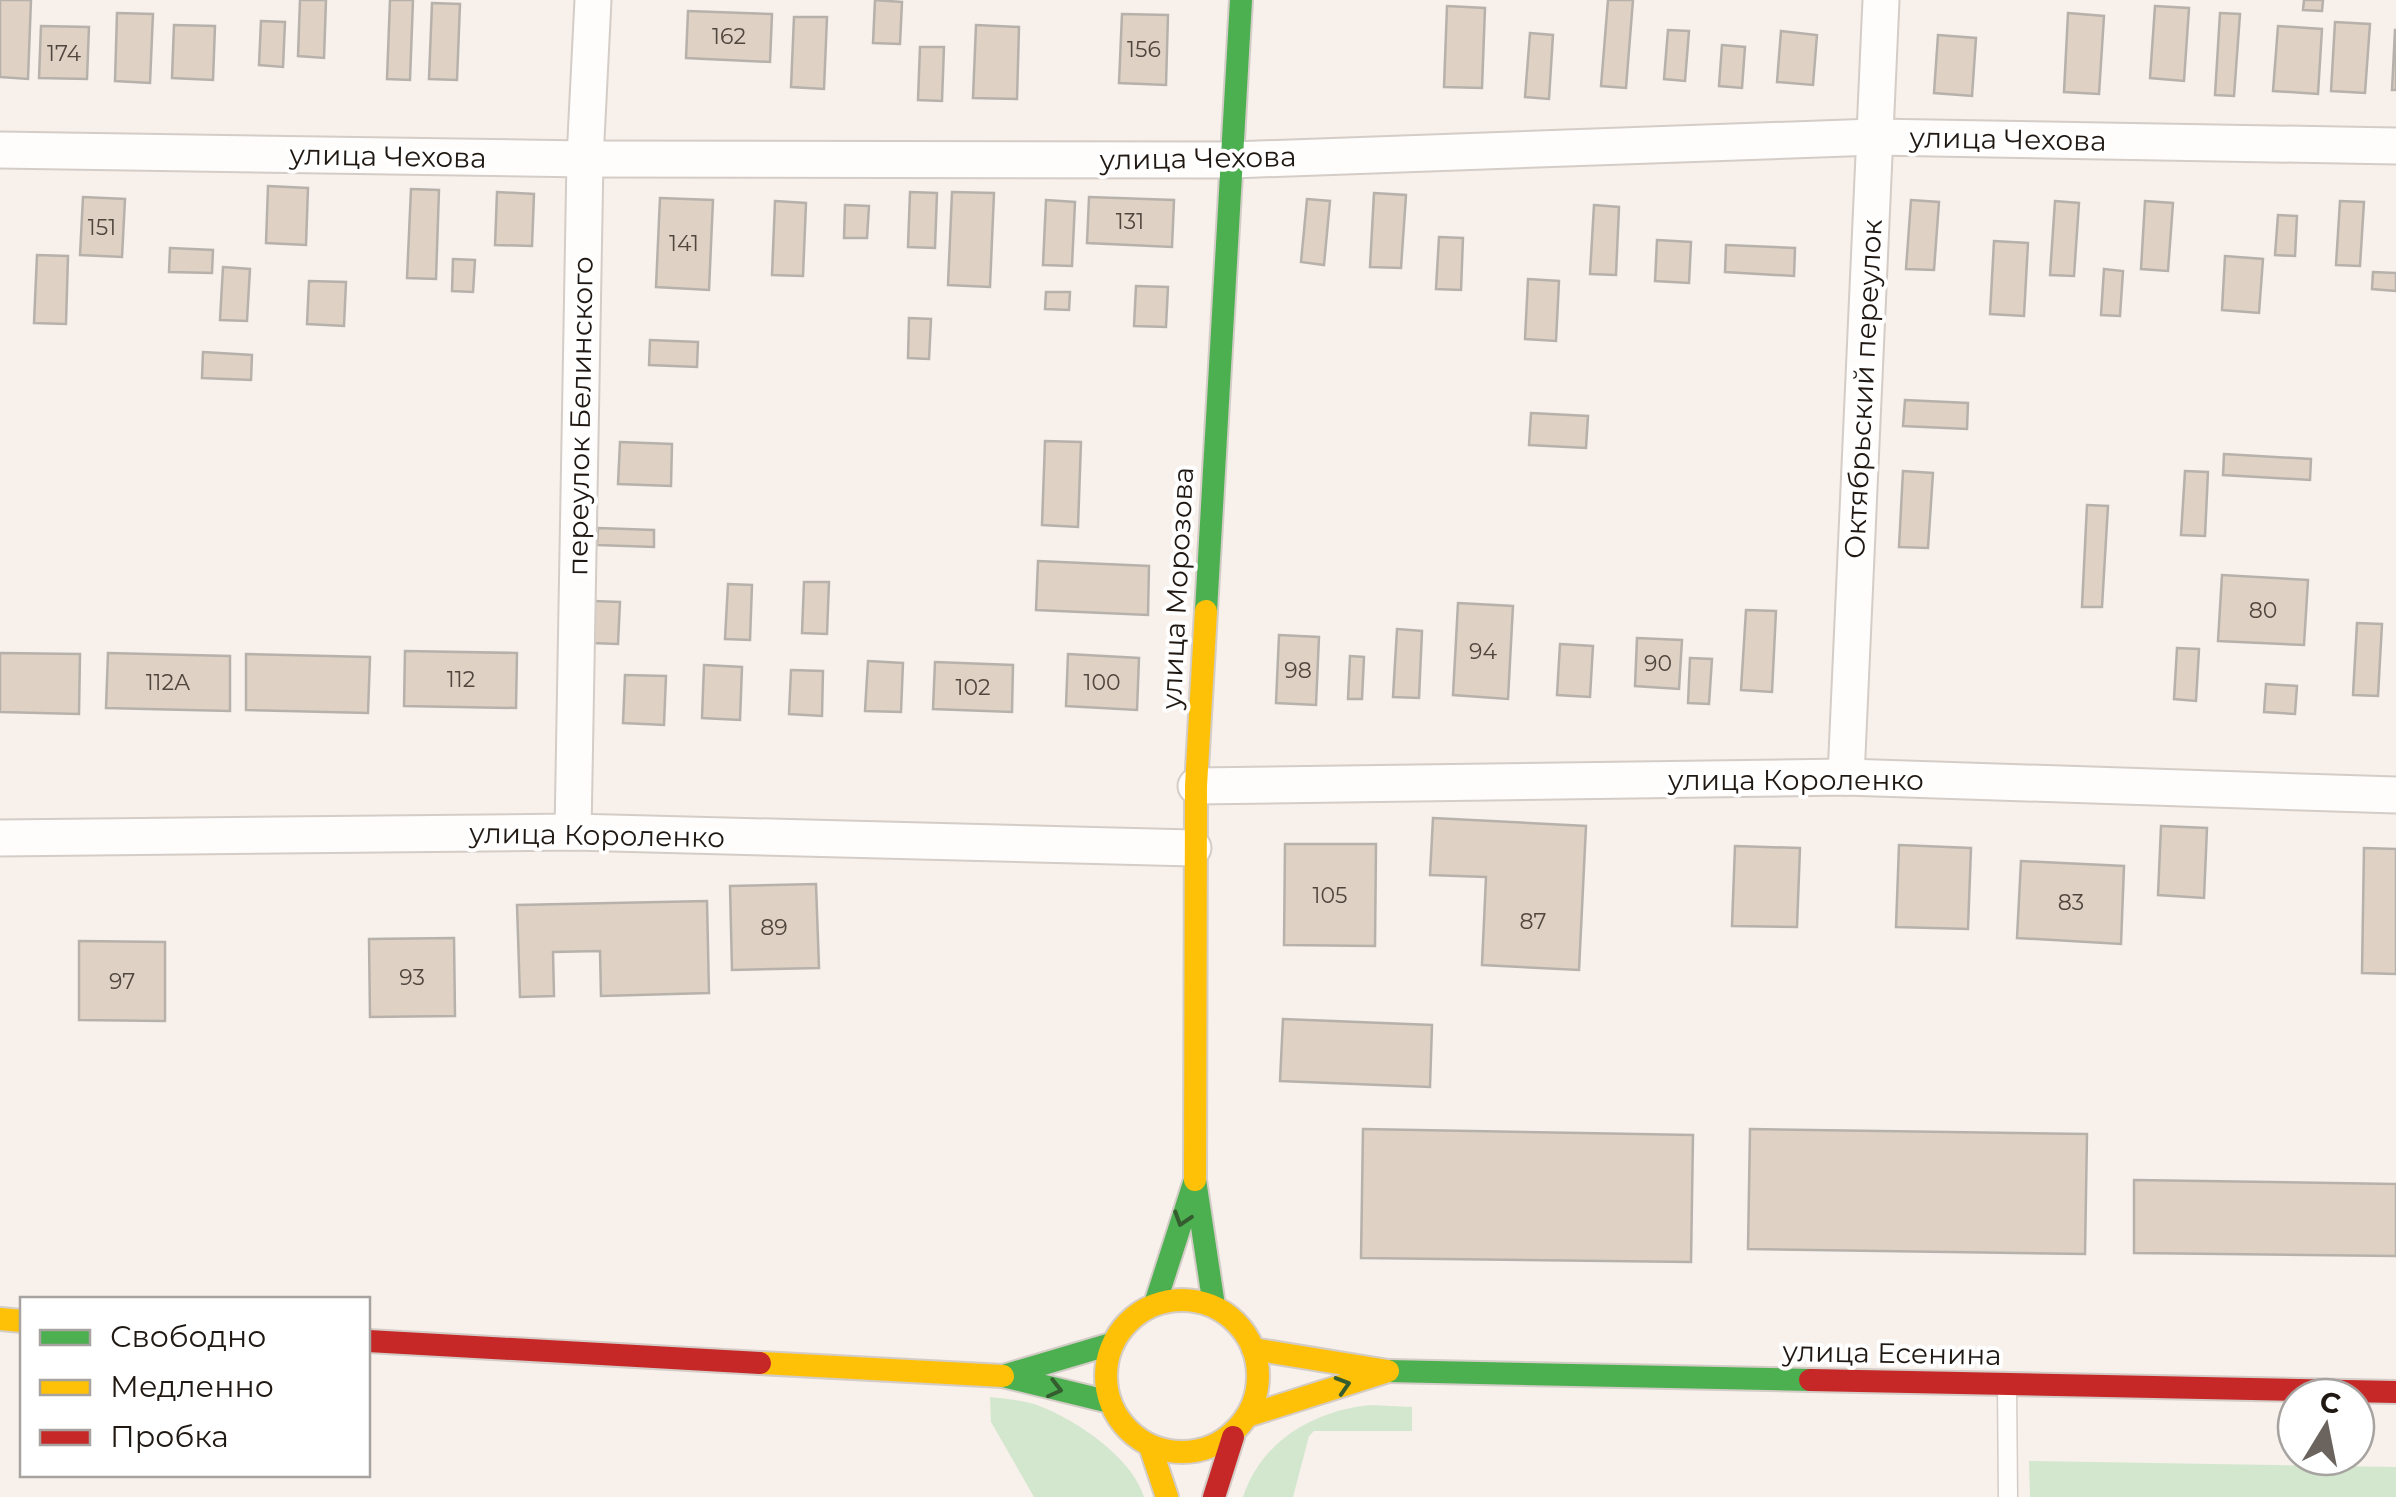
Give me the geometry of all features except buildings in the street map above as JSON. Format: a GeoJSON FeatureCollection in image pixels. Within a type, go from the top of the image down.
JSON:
{"type":"FeatureCollection","features":[{"type":"Feature","properties":{"kind":"street","name":"переулок Белинского"},"geometry":{"type":"LineString","coordinates":[[573,832],[585,159],[593,0]]}},
{"type":"Feature","properties":{"kind":"street","name":"улица Морозова"},"geometry":{"type":"LineString","coordinates":[[1194,1180],[1196,786],[1241,0]]}},
{"type":"Feature","properties":{"kind":"street","name":"Октябрьский переулок"},"geometry":{"type":"LineString","coordinates":[[1846,777],[1882,0]]}},
{"type":"Feature","properties":{"kind":"street","name":"улица Чехова"},"geometry":{"type":"LineString","coordinates":[[0,150],[585,159],[1232,160],[1874,137],[2396,146]]}},
{"type":"Feature","properties":{"kind":"street","name":"улица Короленко"},"geometry":{"type":"LineString","coordinates":[[1196,786],[1846,777],[2396,795]]}},
{"type":"Feature","properties":{"kind":"street","name":"улица Короленко"},"geometry":{"type":"LineString","coordinates":[[0,838],[573,832],[1194,848]]}},
{"type":"Feature","properties":{"kind":"street"},"geometry":{"type":"LineString","coordinates":[[1155,1304],[1194,1180]]}},
{"type":"Feature","properties":{"kind":"street"},"geometry":{"type":"LineString","coordinates":[[1194,1180],[1214,1306]]}},
{"type":"Feature","properties":{"kind":"street"},"geometry":{"type":"LineString","coordinates":[[1214,1497],[1232,1437],[1250,1414],[1259,1378],[1254,1349],[1238,1324],[1214,1306],[1184,1299],[1155,1304],[1129,1320],[1112,1344],[1105,1373],[1110,1402],[1126,1428],[1150,1446],[1179,1452],[1208,1451],[1232,1437]]}},
{"type":"Feature","properties":{"kind":"street"},"geometry":{"type":"LineString","coordinates":[[370,1341],[1002,1376],[1110,1402]]}},
{"type":"Feature","properties":{"kind":"street"},"geometry":{"type":"LineString","coordinates":[[1002,1376],[1112,1344]]}},
{"type":"Feature","properties":{"kind":"street"},"geometry":{"type":"LineString","coordinates":[[1254,1349],[1388,1372]]}},
{"type":"Feature","properties":{"kind":"street"},"geometry":{"type":"LineString","coordinates":[[1250,1414],[1388,1372]]}},
{"type":"Feature","properties":{"kind":"street","name":"улица Есенина"},"geometry":{"type":"LineString","coordinates":[[1388,1372],[2396,1392]]}},
{"type":"Feature","properties":{"kind":"street"},"geometry":{"type":"LineString","coordinates":[[1150,1446],[1166,1497]]}},
{"type":"Feature","properties":{"kind":"lane"},"geometry":{"type":"LineString","coordinates":[[2007,1386],[2008,1497]]}},
{"type":"Feature","properties":{"kind":"green space"},"geometry":{"type":"Polygon","coordinates":[[[990,1397],[1037,1405],[1084,1430],[1128,1468],[1144,1497],[1034,1497],[991,1422],[990,1397]]]}},
{"type":"Feature","properties":{"kind":"green space"},"geometry":{"type":"Polygon","coordinates":[[[1370,1405],[1412,1407],[1412,1431],[1314,1431],[1309,1436],[1293,1497],[1243,1497],[1263,1459],[1293,1432],[1329,1414],[1370,1405]]]}},
{"type":"Feature","properties":{"kind":"green space"},"geometry":{"type":"Polygon","coordinates":[[[2029,1461],[2276,1465],[2276,1477],[2376,1477],[2376,1467],[2396,1467],[2396,1497],[2030,1497],[2029,1461]]]}},
{"type":"Feature","properties":{"kind":"traffic: fast"},"geometry":{"type":"LineString","coordinates":[[1206,611],[1241,0]]}},
{"type":"Feature","properties":{"kind":"traffic: fast"},"geometry":{"type":"LineString","coordinates":[[1155,1304],[1195,1180],[1214,1306]]}},
{"type":"Feature","properties":{"kind":"traffic: fast"},"geometry":{"type":"LineString","coordinates":[[1110,1402],[1003,1376],[1111,1344]]}},
{"type":"Feature","properties":{"kind":"traffic: fast"},"geometry":{"type":"LineString","coordinates":[[1388,1371],[1810,1380]]}},
{"type":"Feature","properties":{"kind":"traffic: slow"},"geometry":{"type":"LineString","coordinates":[[1195,1180],[1196,786],[1206,611]]}},
{"type":"Feature","properties":{"kind":"traffic: slow"},"geometry":{"type":"LineString","coordinates":[[1182,1300],[1211,1306],[1236,1322],[1252,1347],[1258,1376],[1252,1405],[1236,1430],[1211,1446],[1182,1452],[1153,1446],[1128,1430],[1112,1405],[1106,1376],[1112,1347],[1128,1322],[1153,1306],[1182,1300]]}},
{"type":"Feature","properties":{"kind":"traffic: slow"},"geometry":{"type":"LineString","coordinates":[[0,1319],[20,1321]]}},
{"type":"Feature","properties":{"kind":"traffic: slow"},"geometry":{"type":"LineString","coordinates":[[1250,1415],[1388,1371],[1253,1349]]}},
{"type":"Feature","properties":{"kind":"traffic: slow"},"geometry":{"type":"LineString","coordinates":[[760,1363],[1003,1376]]}},
{"type":"Feature","properties":{"kind":"traffic: slow"},"geometry":{"type":"LineString","coordinates":[[1150,1446],[1167,1497]]}},
{"type":"Feature","properties":{"kind":"traffic: jam"},"geometry":{"type":"LineString","coordinates":[[370,1341],[760,1363]]}},
{"type":"Feature","properties":{"kind":"traffic: jam"},"geometry":{"type":"LineString","coordinates":[[1810,1380],[2396,1392]]}},
{"type":"Feature","properties":{"kind":"traffic: jam"},"geometry":{"type":"LineString","coordinates":[[1214,1497],[1233,1437]]}}]}
